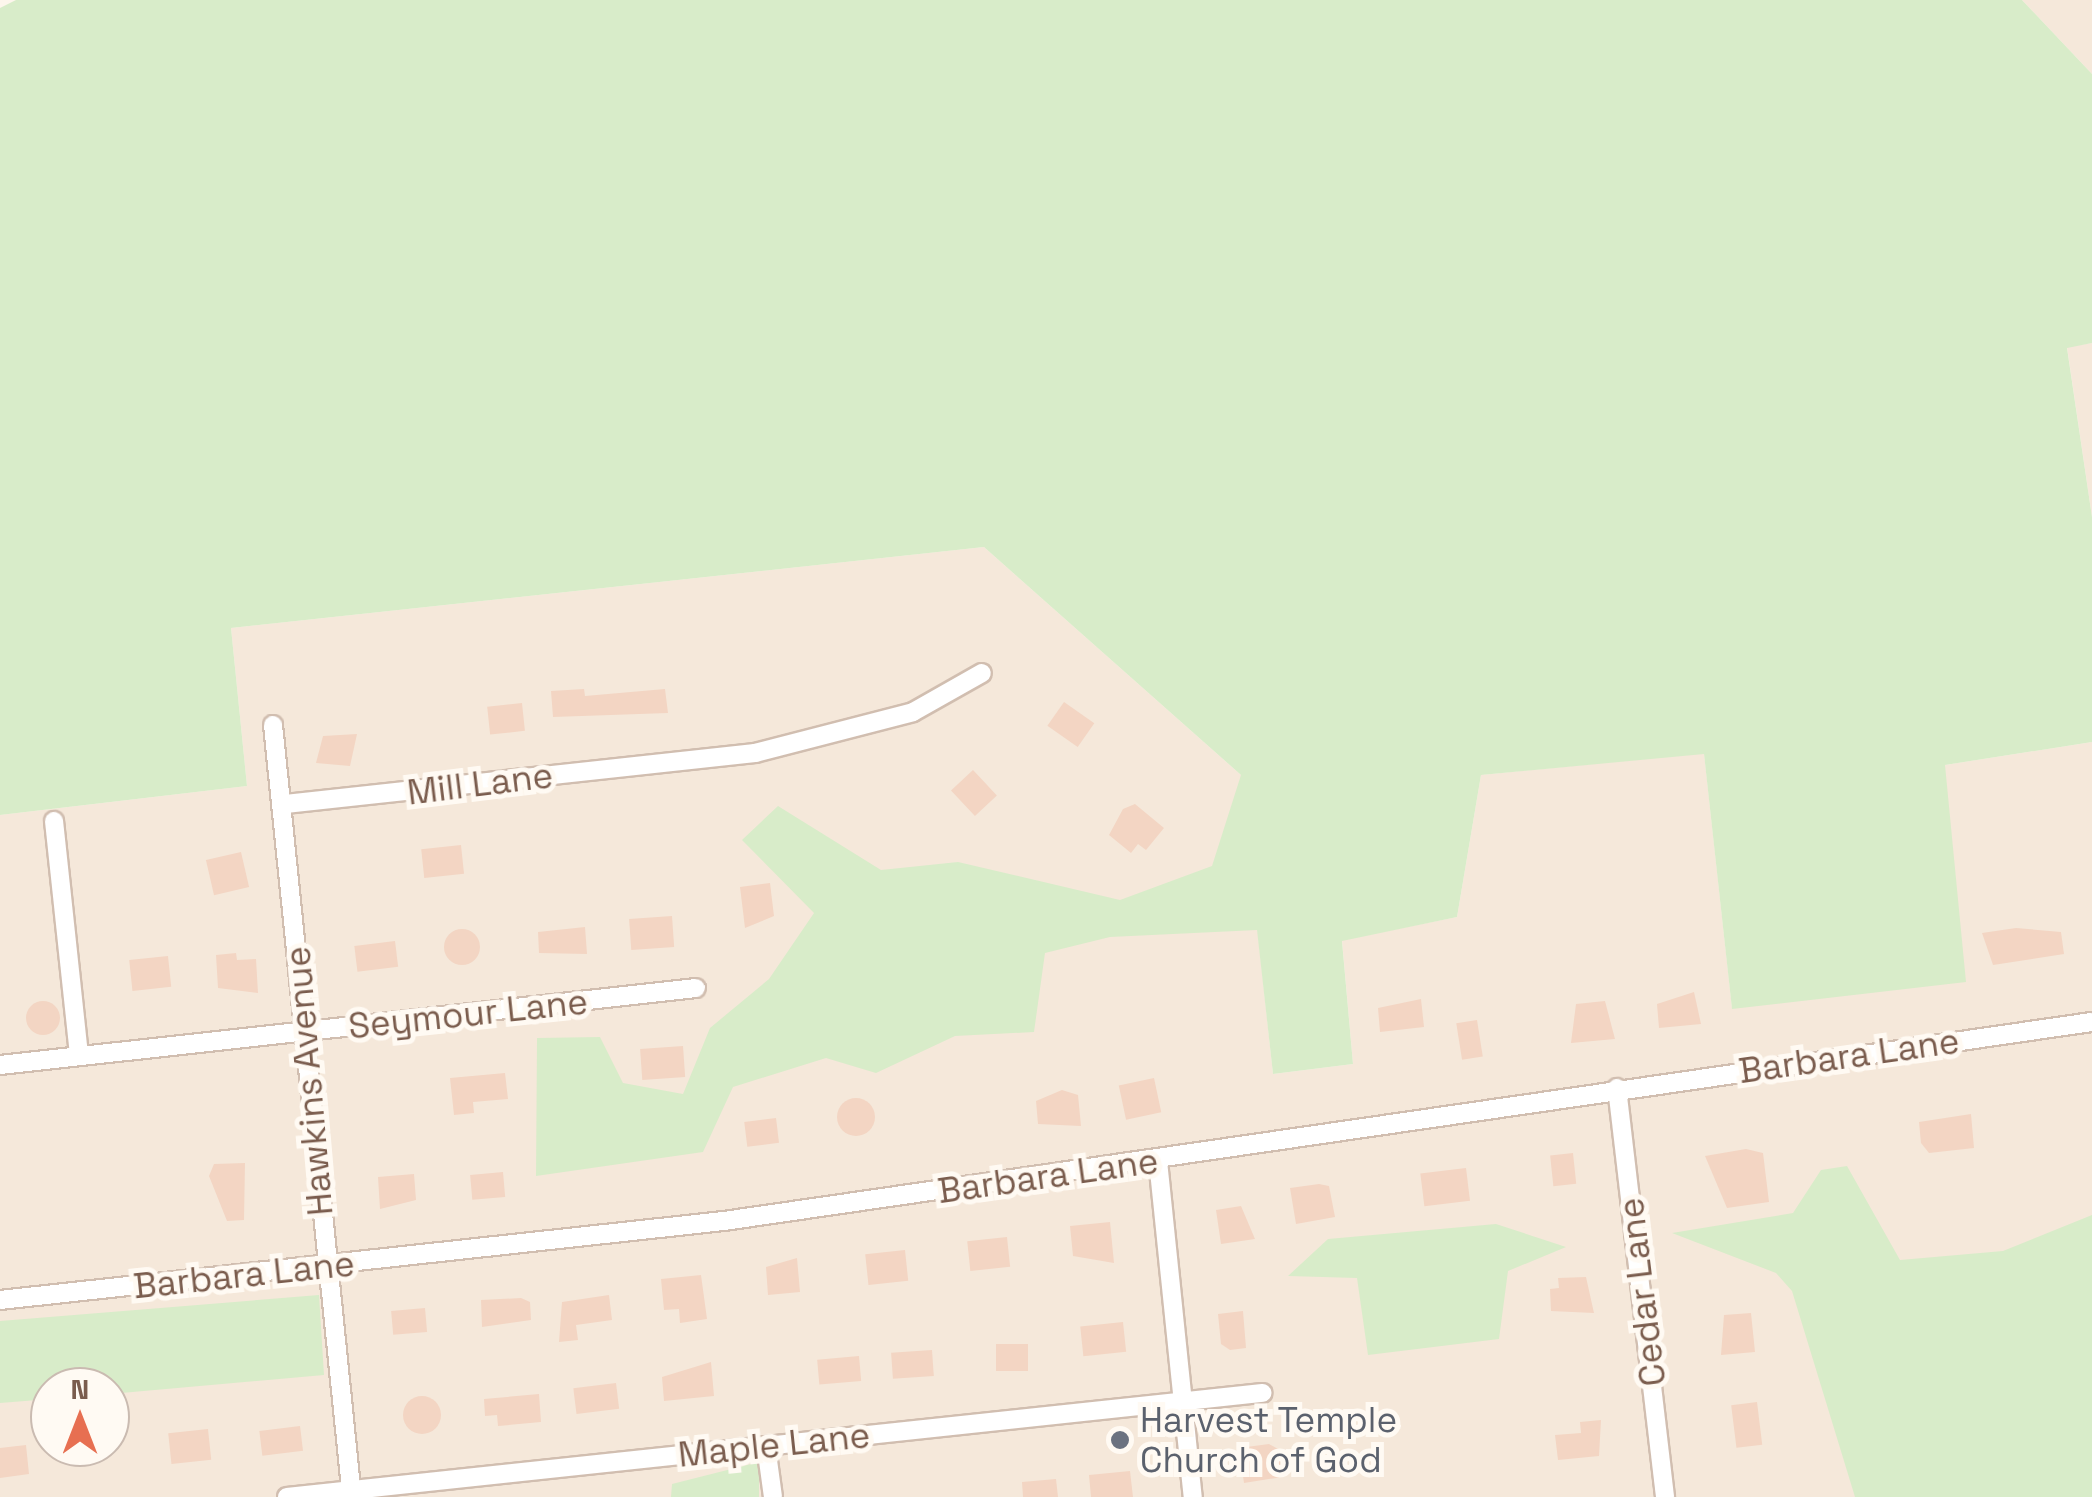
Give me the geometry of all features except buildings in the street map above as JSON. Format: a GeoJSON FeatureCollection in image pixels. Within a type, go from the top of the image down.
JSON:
{"type":"FeatureCollection","features":[{"type":"Feature","properties":{"kind":"street","name":"Mill Lane"},"geometry":{"type":"LineString","coordinates":[[285,804],[675,760],[836,737],[913,712],[982,674]]}},
{"type":"Feature","properties":{"kind":"street","name":"Hawkins Avenue"},"geometry":{"type":"LineString","coordinates":[[273,725],[285,804],[351,1493]]}},
{"type":"Feature","properties":{"kind":"street"},"geometry":{"type":"LineString","coordinates":[[54,821],[79,1056]]}},
{"type":"Feature","properties":{"kind":"street","name":"Seymour Lane"},"geometry":{"type":"LineString","coordinates":[[0,1065],[696,988]]}},
{"type":"Feature","properties":{"kind":"street","name":"Barbara Lane"},"geometry":{"type":"LineString","coordinates":[[0,1300],[330,1267],[1158,1161],[1617,1088],[2092,1022]]}},
{"type":"Feature","properties":{"kind":"street","name":"Cedar Lane"},"geometry":{"type":"LineString","coordinates":[[1617,1088],[1665,1497]]}},
{"type":"Feature","properties":{"kind":"street"},"geometry":{"type":"LineString","coordinates":[[1158,1161],[1193,1497]]}},
{"type":"Feature","properties":{"kind":"street","name":"Maple Lane"},"geometry":{"type":"LineString","coordinates":[[287,1497],[1262,1393]]}},
{"type":"Feature","properties":{"kind":"street"},"geometry":{"type":"LineString","coordinates":[[766,1446],[773,1497]]}},
{"type":"Feature","properties":{"kind":"shaded area"},"geometry":{"type":"Polygon","coordinates":[[[2022,0],[2092,0],[2092,74],[2022,0]]]}},
{"type":"Feature","properties":{"kind":"shaded area"},"geometry":{"type":"Polygon","coordinates":[[[2092,343],[2092,517],[2067,347],[2092,343]]]}},
{"type":"Feature","properties":{"kind":"shaded area"},"geometry":{"type":"Polygon","coordinates":[[[984,547],[1241,775],[1273,1074],[1353,1064],[1342,940],[1457,917],[1481,775],[1704,753],[1732,1008],[1945,765],[2092,742],[2092,1497],[0,1497],[0,815],[247,786],[231,628],[984,547]]]}},
{"type":"Feature","properties":{"kind":"green space"},"geometry":{"type":"Polygon","coordinates":[[[16,0],[2022,0],[2092,74],[2092,343],[2067,348],[2092,517],[2092,742],[1945,765],[1966,982],[1732,1009],[1704,754],[1481,775],[1457,917],[1342,941],[1353,1064],[1273,1074],[1257,930],[1110,937],[1045,953],[1034,1032],[955,1036],[876,1073],[826,1058],[733,1087],[703,1152],[536,1176],[537,1038],[600,1037],[623,1083],[683,1094],[710,1028],[769,979],[814,913],[742,840],[778,806],[881,870],[958,862],[1120,900],[1212,866],[1241,775],[984,547],[231,628],[247,786],[0,815],[0,8],[16,0]]]}},
{"type":"Feature","properties":{"kind":"green space"},"geometry":{"type":"Polygon","coordinates":[[[1847,1166],[1900,1260],[2003,1251],[2092,1215],[2092,1497],[1855,1497],[1792,1291],[1776,1273],[1672,1233],[1793,1213],[1821,1170],[1847,1166]]]}},
{"type":"Feature","properties":{"kind":"green space"},"geometry":{"type":"Polygon","coordinates":[[[1496,1224],[1566,1247],[1508,1271],[1499,1339],[1368,1355],[1357,1278],[1288,1276],[1328,1239],[1496,1224]]]}},
{"type":"Feature","properties":{"kind":"green space"},"geometry":{"type":"Polygon","coordinates":[[[319,1295],[324,1375],[130,1392],[130,1367],[30,1367],[30,1401],[0,1403],[0,1321],[319,1295]]]}},
{"type":"Feature","properties":{"kind":"green space"},"geometry":{"type":"Polygon","coordinates":[[[759,1462],[759,1497],[671,1497],[672,1484],[759,1462]]]}},
{"type":"Feature","properties":{"kind":"place","name":"Harvest Temple Church of God"},"geometry":{"type":"Point","coordinates":[1120,1440]}}]}
